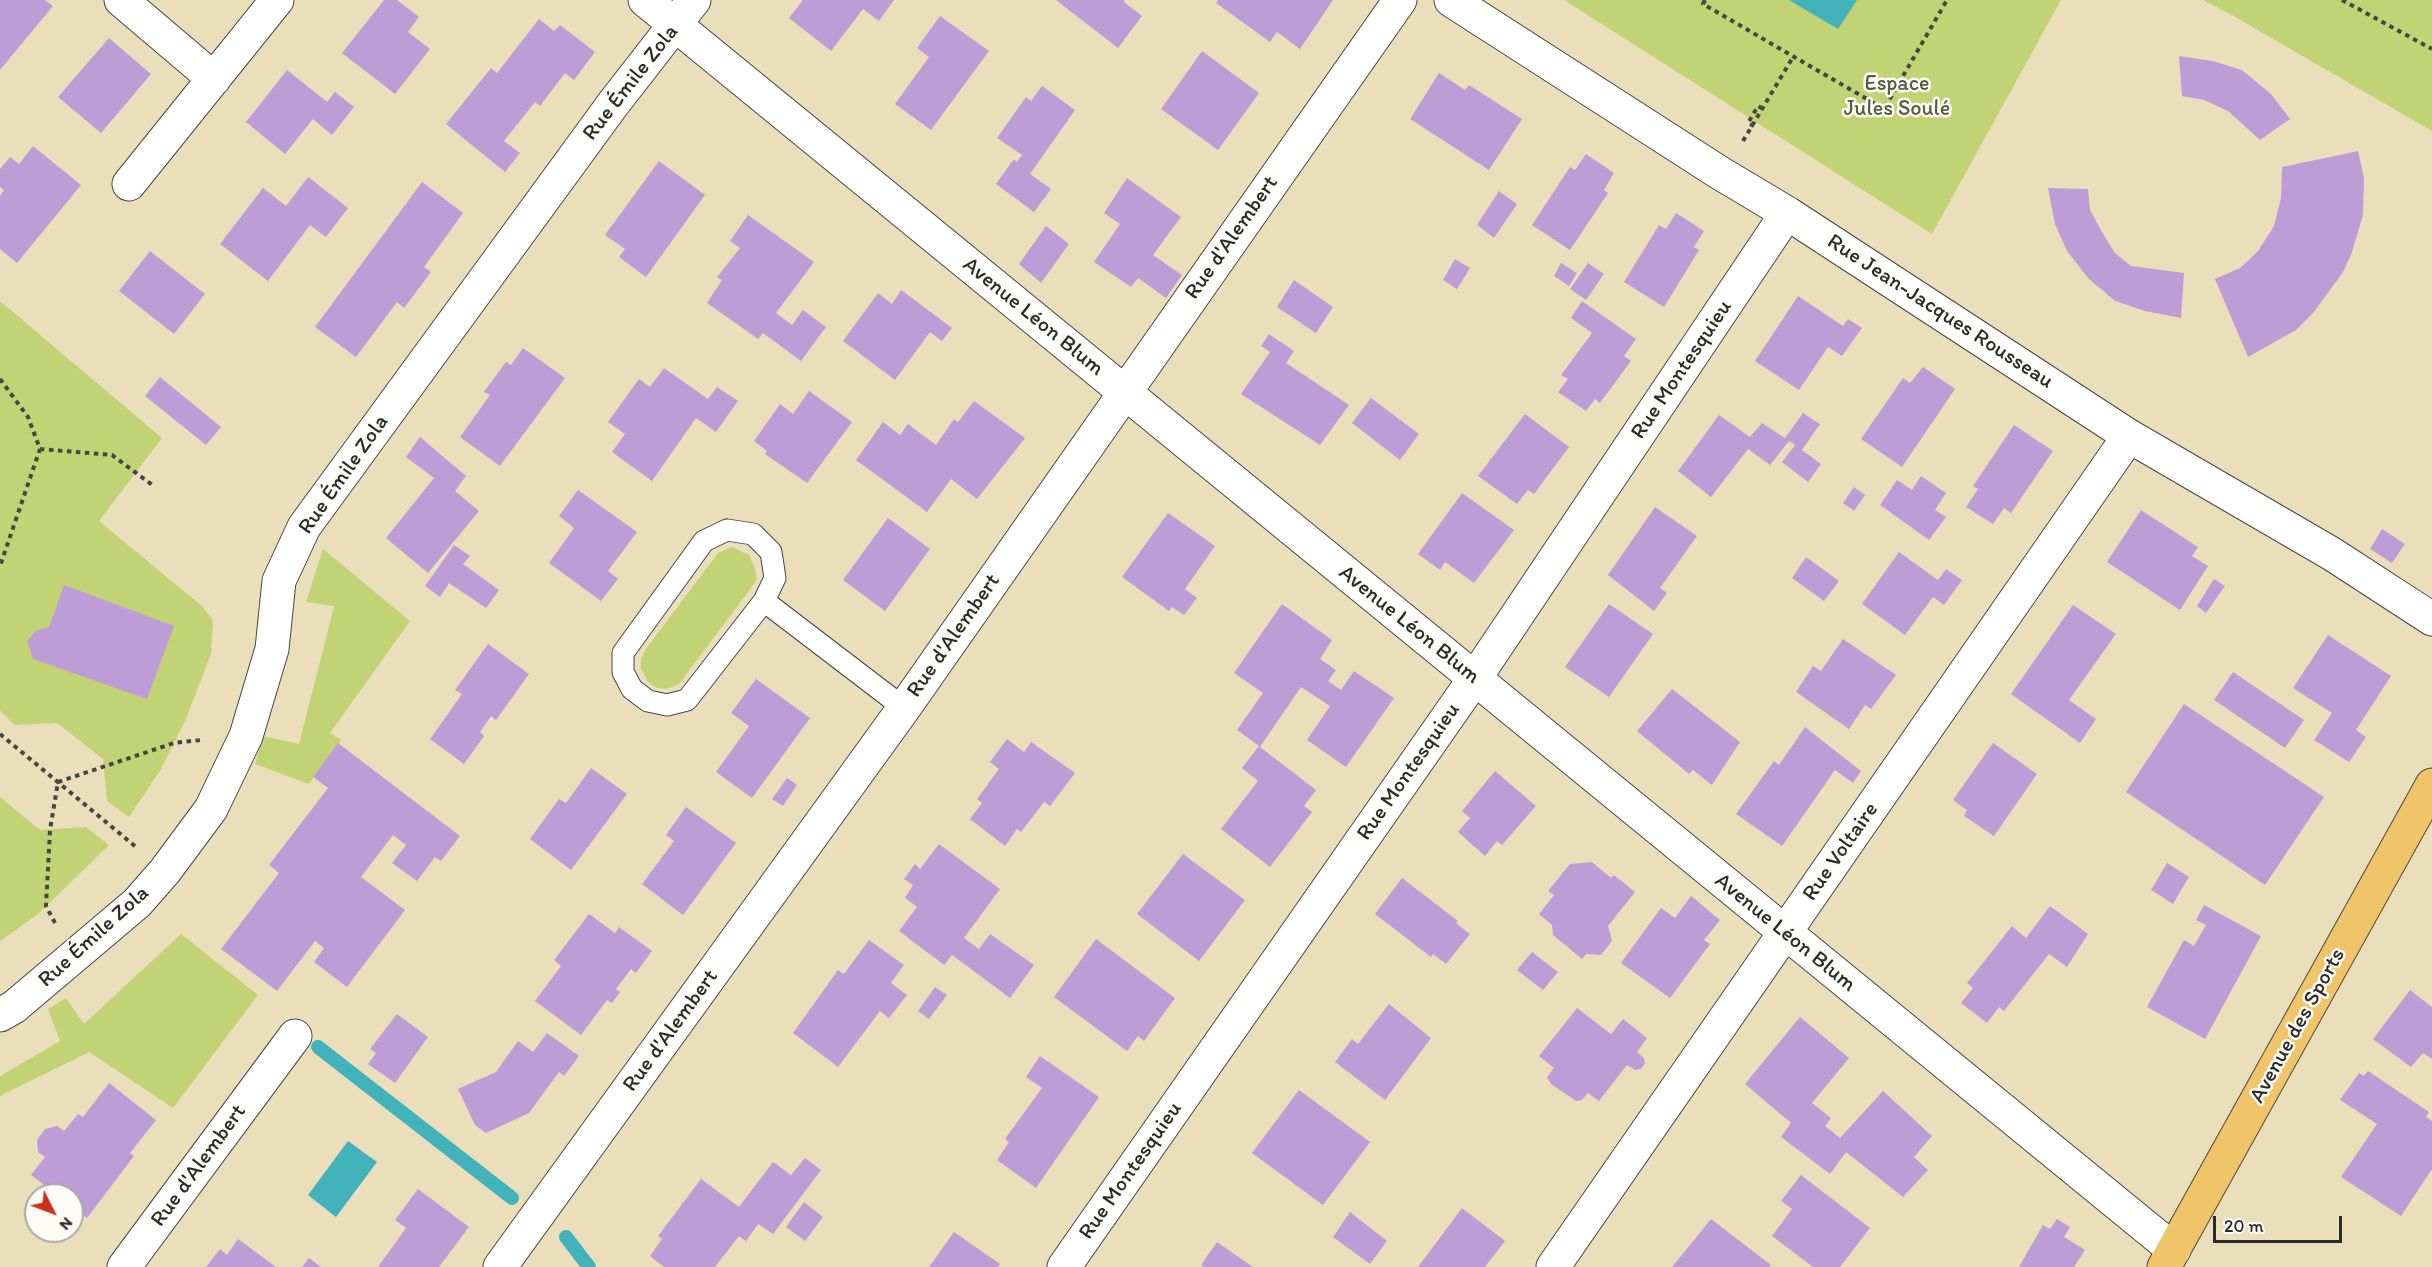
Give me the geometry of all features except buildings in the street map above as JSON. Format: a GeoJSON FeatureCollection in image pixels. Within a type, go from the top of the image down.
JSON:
{"type":"FeatureCollection","features":[{"type":"Feature","properties":{"kind":"main road","name":"Avenue des Sports"},"geometry":{"type":"LineString","coordinates":[[2169,1258],[2432,785]]}},
{"type":"Feature","properties":{"kind":"street"},"geometry":{"type":"LineString","coordinates":[[121,0],[214,79]]}},
{"type":"Feature","properties":{"kind":"street"},"geometry":{"type":"LineString","coordinates":[[129,184],[277,0]]}},
{"type":"Feature","properties":{"kind":"street","name":"Avenue Léon Blum"},"geometry":{"type":"LineString","coordinates":[[645,0],[685,13],[1125,391],[1785,933],[2169,1258]]}},
{"type":"Feature","properties":{"kind":"street","name":"Rue d'Alembert"},"geometry":{"type":"LineString","coordinates":[[500,1267],[904,708],[1400,0]]}},
{"type":"Feature","properties":{"kind":"street","name":"Rue Jean-Jacques Rousseau"},"geometry":{"type":"LineString","coordinates":[[1451,0],[1720,173],[1787,213],[2130,436],[2332,554],[2432,619]]}},
{"type":"Feature","properties":{"kind":"street","name":"Rue Émile Zola"},"geometry":{"type":"LineString","coordinates":[[0,1015],[14,1007],[137,903],[165,871],[211,808],[246,736],[272,649],[279,581],[304,526],[606,114],[685,13]]}},
{"type":"Feature","properties":{"kind":"street","name":"Rue Montesquieu"},"geometry":{"type":"LineString","coordinates":[[1064,1267],[1475,678],[1787,213]]}},
{"type":"Feature","properties":{"kind":"street","name":"Rue Voltaire"},"geometry":{"type":"LineString","coordinates":[[1553,1267],[2130,436]]}},
{"type":"Feature","properties":{"kind":"street","name":"Rue d'Alembert"},"geometry":{"type":"LineString","coordinates":[[124,1267],[295,1036]]}},
{"type":"Feature","properties":{"kind":"lane"},"geometry":{"type":"LineString","coordinates":[[728,530],[753,534],[771,552],[775,578],[764,601],[687,700],[667,705],[648,701],[632,689],[623,672],[623,653],[704,541],[728,530]]}},
{"type":"Feature","properties":{"kind":"lane"},"geometry":{"type":"LineString","coordinates":[[764,601],[904,708]]}},
{"type":"Feature","properties":{"kind":"path"},"geometry":{"type":"LineString","coordinates":[[1705,0],[1703,4],[1884,109],[1947,0]]}},
{"type":"Feature","properties":{"kind":"path"},"geometry":{"type":"LineString","coordinates":[[2342,0],[2432,49]]}},
{"type":"Feature","properties":{"kind":"path"},"geometry":{"type":"LineString","coordinates":[[1720,173],[1754,126],[1793,57]]}},
{"type":"Feature","properties":{"kind":"path"},"geometry":{"type":"LineString","coordinates":[[0,379],[28,417],[40,448],[0,566]]}},
{"type":"Feature","properties":{"kind":"path"},"geometry":{"type":"LineString","coordinates":[[40,448],[112,455],[155,487]]}},
{"type":"Feature","properties":{"kind":"path"},"geometry":{"type":"LineString","coordinates":[[0,734],[165,871]]}},
{"type":"Feature","properties":{"kind":"path"},"geometry":{"type":"LineString","coordinates":[[58,782],[174,743],[246,736]]}},
{"type":"Feature","properties":{"kind":"path"},"geometry":{"type":"LineString","coordinates":[[58,782],[50,830],[46,906],[73,958]]}},
{"type":"Feature","properties":{"kind":"green space","name":"Espace Jules Soulé"},"geometry":{"type":"Polygon","coordinates":[[[1564,0],[2061,0],[1932,234],[1564,0]]]}},
{"type":"Feature","properties":{"kind":"green space"},"geometry":{"type":"Polygon","coordinates":[[[2203,0],[2432,0],[2432,131],[2230,14],[2203,0]]]}},
{"type":"Feature","properties":{"kind":"green space"},"geometry":{"type":"Polygon","coordinates":[[[0,301],[162,438],[99,521],[203,607],[213,621],[211,654],[186,719],[161,769],[129,817],[107,801],[103,759],[57,723],[15,725],[0,711],[0,301]]]}},
{"type":"Feature","properties":{"kind":"green space"},"geometry":{"type":"Polygon","coordinates":[[[732,547],[749,555],[757,580],[679,684],[667,689],[657,688],[648,682],[641,669],[641,658],[718,553],[732,547]]]}},
{"type":"Feature","properties":{"kind":"green space"},"geometry":{"type":"Polygon","coordinates":[[[323,549],[410,621],[330,733],[341,740],[309,784],[255,764],[263,736],[299,744],[334,606],[306,602],[323,549]]]}},
{"type":"Feature","properties":{"kind":"green space"},"geometry":{"type":"Polygon","coordinates":[[[0,797],[40,830],[86,827],[109,845],[37,915],[0,941],[0,797]]]}},
{"type":"Feature","properties":{"kind":"green space"},"geometry":{"type":"Polygon","coordinates":[[[181,934],[258,995],[173,1108],[89,1052],[0,1096],[0,1076],[60,1041],[48,1009],[66,998],[84,1024],[181,934]]]}},
{"type":"Feature","properties":{"kind":"water"},"geometry":{"type":"Polygon","coordinates":[[[1789,0],[1857,0],[1838,29],[1789,0]]]}},
{"type":"Feature","properties":{"kind":"water"},"geometry":{"type":"Polygon","coordinates":[[[348,1141],[377,1162],[336,1217],[308,1195],[348,1141]]]}},
{"type":"Feature","properties":{"kind":"waterway"},"geometry":{"type":"LineString","coordinates":[[318,1047],[512,1198]]}},
{"type":"Feature","properties":{"kind":"waterway"},"geometry":{"type":"LineString","coordinates":[[566,1237],[589,1267]]}}]}
